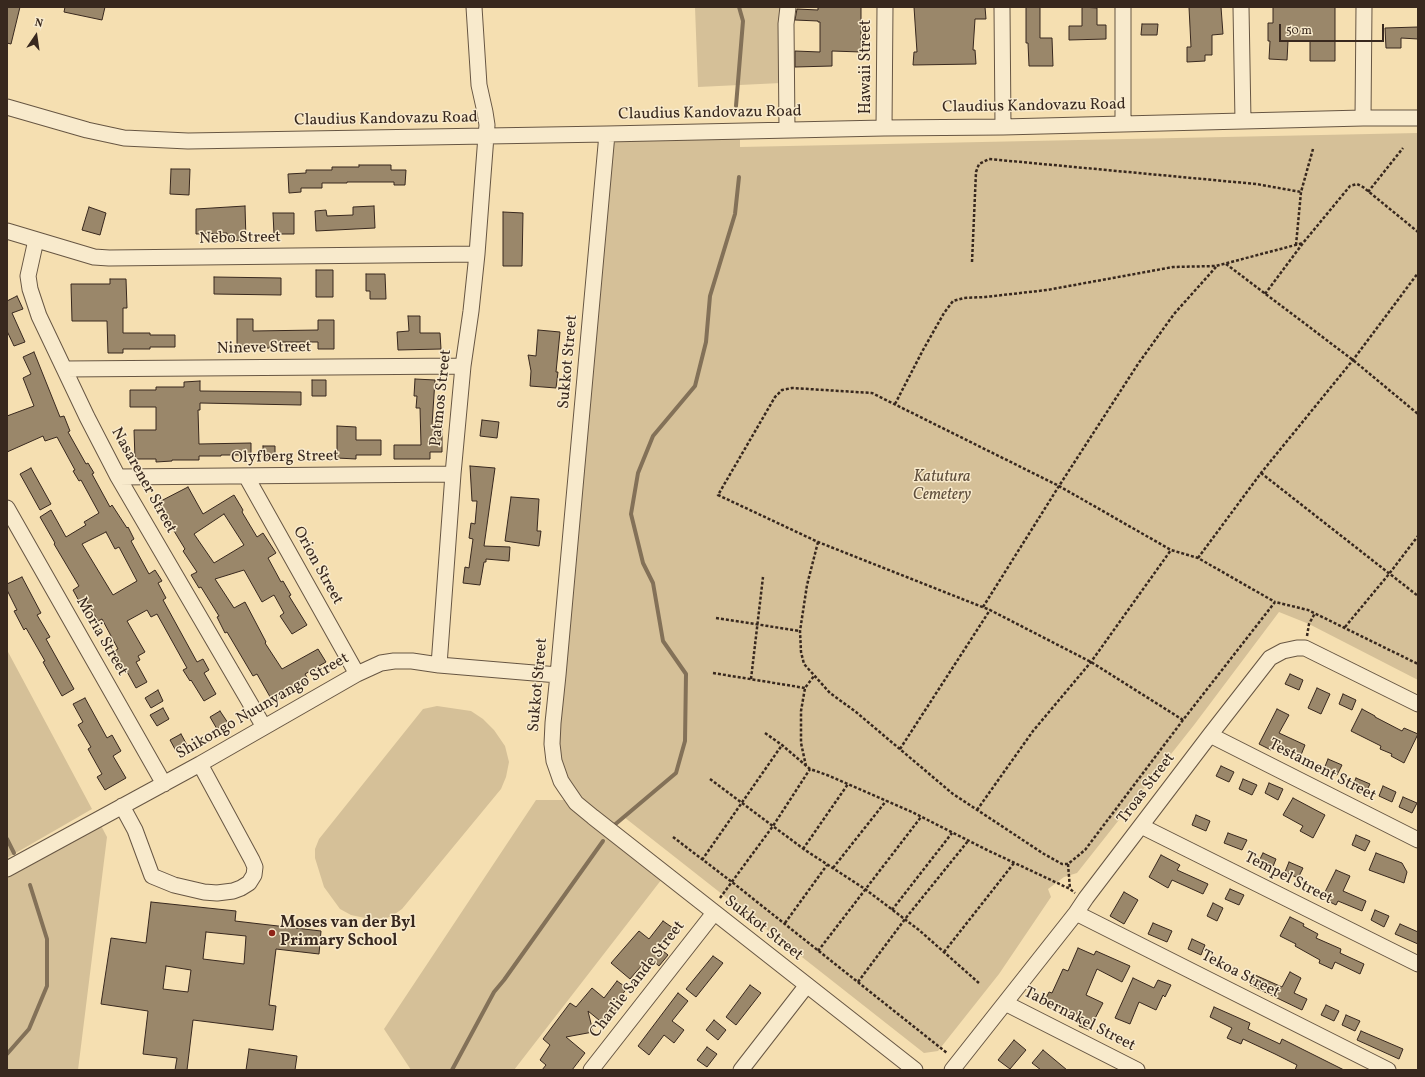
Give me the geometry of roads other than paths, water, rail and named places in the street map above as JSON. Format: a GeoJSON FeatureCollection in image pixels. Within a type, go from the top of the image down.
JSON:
{"type":"FeatureCollection","features":[{"type":"Feature","properties":{"kind":"street","name":"Patmos Street"},"geometry":{"type":"LineString","coordinates":[[439,665],[453,474],[463,366],[477,254],[487,125],[478,85],[474,7]]}},
{"type":"Feature","properties":{"kind":"street"},"geometry":{"type":"LineString","coordinates":[[787,130],[786,24],[788,7]]}},
{"type":"Feature","properties":{"kind":"street","name":"Hawaii Street"},"geometry":{"type":"LineString","coordinates":[[884,128],[885,7]]}},
{"type":"Feature","properties":{"kind":"street"},"geometry":{"type":"LineString","coordinates":[[1002,7],[1003,127]]}},
{"type":"Feature","properties":{"kind":"street"},"geometry":{"type":"LineString","coordinates":[[1122,7],[1123,123]]}},
{"type":"Feature","properties":{"kind":"street"},"geometry":{"type":"LineString","coordinates":[[1241,7],[1243,121]]}},
{"type":"Feature","properties":{"kind":"street"},"geometry":{"type":"LineString","coordinates":[[1363,118],[1364,7]]}},
{"type":"Feature","properties":{"kind":"street","name":"Claudius Kandovazu Road"},"geometry":{"type":"LineString","coordinates":[[7,107],[87,130],[124,138],[155,140],[274,140],[1418,118]]}},
{"type":"Feature","properties":{"kind":"street","name":"Sukkot Street"},"geometry":{"type":"LineString","coordinates":[[607,134],[553,723],[552,744],[554,761],[561,781],[576,803],[712,912],[915,1070]]}},
{"type":"Feature","properties":{"kind":"street","name":"Nebo Street"},"geometry":{"type":"LineString","coordinates":[[7,231],[94,257],[109,258],[477,254]]}},
{"type":"Feature","properties":{"kind":"street","name":"Nasarener Street"},"geometry":{"type":"LineString","coordinates":[[36,240],[28,276],[30,289],[39,316],[87,417],[118,477],[264,727]]}},
{"type":"Feature","properties":{"kind":"street","name":"Nineve Street"},"geometry":{"type":"LineString","coordinates":[[65,369],[463,366]]}},
{"type":"Feature","properties":{"kind":"street","name":"Olyfberg Street"},"geometry":{"type":"LineString","coordinates":[[118,477],[453,474]]}},
{"type":"Feature","properties":{"kind":"street","name":"Orion Street"},"geometry":{"type":"LineString","coordinates":[[246,476],[357,674]]}},
{"type":"Feature","properties":{"kind":"street","name":"Moria Street"},"geometry":{"type":"LineString","coordinates":[[7,508],[164,784]]}},
{"type":"Feature","properties":{"kind":"street","name":"Troas Street"},"geometry":{"type":"LineString","coordinates":[[955,1066],[1076,913],[1084,900],[1270,658],[1283,651],[1296,648],[1305,648],[1418,704]]}},
{"type":"Feature","properties":{"kind":"street","name":"Shikongo Nuunyango Street"},"geometry":{"type":"LineString","coordinates":[[7,869],[200,764],[357,674],[381,664],[394,661],[412,661],[439,665],[558,675]]}},
{"type":"Feature","properties":{"kind":"street","name":"Testament Street"},"geometry":{"type":"LineString","coordinates":[[1210,735],[1418,840]]}},
{"type":"Feature","properties":{"kind":"street"},"geometry":{"type":"LineString","coordinates":[[122,806],[135,830],[152,876],[174,885],[204,892],[217,893],[233,891],[241,888],[249,883],[254,875],[255,867],[200,764]]}},
{"type":"Feature","properties":{"kind":"street","name":"Tempel Street"},"geometry":{"type":"LineString","coordinates":[[1141,826],[1418,964]]}},
{"type":"Feature","properties":{"kind":"street","name":"Charlie Sande Street"},"geometry":{"type":"LineString","coordinates":[[591,1070],[712,912]]}},
{"type":"Feature","properties":{"kind":"street","name":"Tekoa Street"},"geometry":{"type":"LineString","coordinates":[[1076,913],[1388,1070]]}},
{"type":"Feature","properties":{"kind":"street"},"geometry":{"type":"LineString","coordinates":[[741,1070],[806,985]]}},
{"type":"Feature","properties":{"kind":"street","name":"Tabernakel Street"},"geometry":{"type":"LineString","coordinates":[[1005,1002],[1137,1070]]}},
{"type":"Feature","properties":{"kind":"waterway"},"geometry":{"type":"LineString","coordinates":[[736,106],[743,21],[739,7]]}},
{"type":"Feature","properties":{"kind":"waterway"},"geometry":{"type":"LineString","coordinates":[[612,827],[676,773],[685,741],[686,674],[663,641],[653,583],[643,563],[631,514],[638,473],[653,436],[695,386],[706,342],[710,296],[735,214],[739,177]]}},
{"type":"Feature","properties":{"kind":"waterway"},"geometry":{"type":"LineString","coordinates":[[7,839],[14,853]]}},
{"type":"Feature","properties":{"kind":"waterway"},"geometry":{"type":"LineString","coordinates":[[452,1070],[494,992],[603,841]]}},
{"type":"Feature","properties":{"kind":"waterway"},"geometry":{"type":"LineString","coordinates":[[7,1054],[29,1029],[47,986],[47,939],[30,885]]}},
{"type":"Feature","properties":{"kind":"place","name":"Moses van der Byl Primary School"},"geometry":{"type":"Point","coordinates":[272,933]}},
{"type":"Feature","properties":{"kind":"park label","name":"Katutura Cemetery"},"geometry":{"type":"Point","coordinates":[942,487]}}]}
